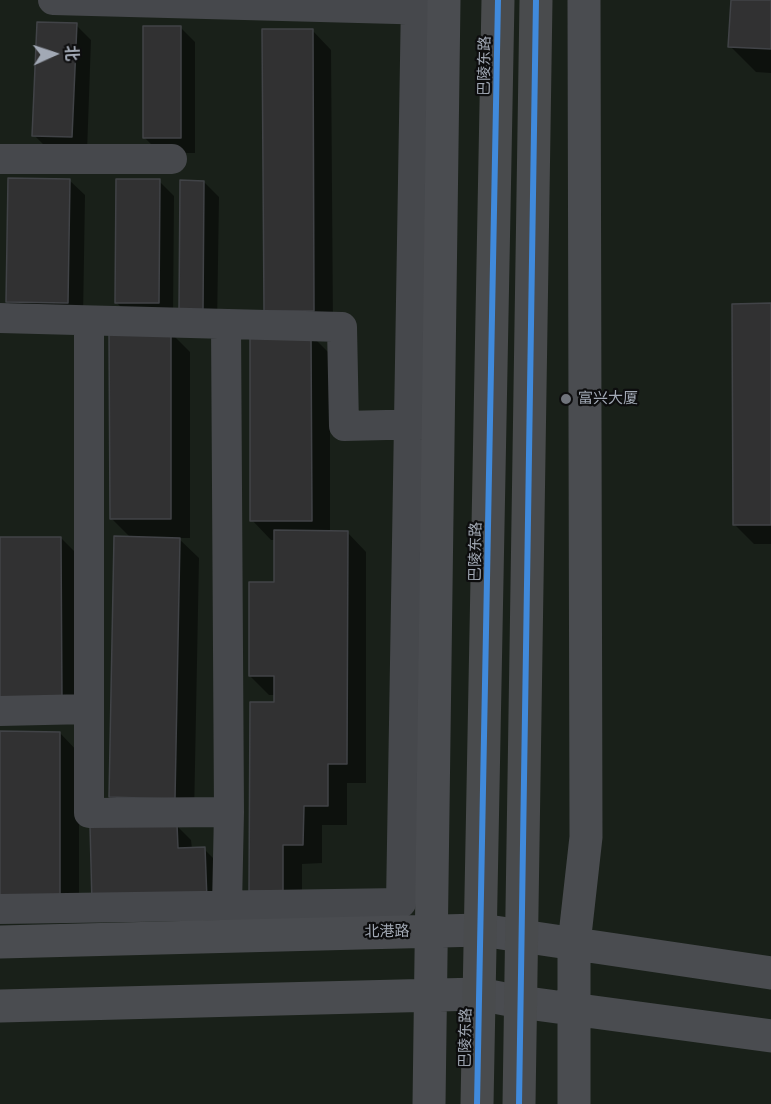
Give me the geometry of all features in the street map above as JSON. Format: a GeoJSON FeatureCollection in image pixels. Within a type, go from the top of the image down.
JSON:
{"type":"FeatureCollection","features":[{"type":"Feature","properties":{"kind":"main road","name":"巴陵东路"},"geometry":{"type":"LineString","coordinates":[[477,1104],[498,0]]}},
{"type":"Feature","properties":{"kind":"main road"},"geometry":{"type":"LineString","coordinates":[[519,1104],[536,0]]}},
{"type":"Feature","properties":{"kind":"street"},"geometry":{"type":"LineString","coordinates":[[53,0],[435,3]]}},
{"type":"Feature","properties":{"kind":"street"},"geometry":{"type":"LineString","coordinates":[[574,1104],[576,1010],[574,944],[586,837],[584,0]]}},
{"type":"Feature","properties":{"kind":"street"},"geometry":{"type":"LineString","coordinates":[[429,1104],[438,424],[435,3]]}},
{"type":"Feature","properties":{"kind":"street"},"geometry":{"type":"LineString","coordinates":[[0,909],[401,903],[435,3]]}},
{"type":"Feature","properties":{"kind":"street"},"geometry":{"type":"LineString","coordinates":[[0,159],[172,159]]}},
{"type":"Feature","properties":{"kind":"street"},"geometry":{"type":"LineString","coordinates":[[0,318],[342,327],[344,426],[438,424]]}},
{"type":"Feature","properties":{"kind":"street"},"geometry":{"type":"LineString","coordinates":[[89,321],[89,813],[229,812]]}},
{"type":"Feature","properties":{"kind":"street"},"geometry":{"type":"LineString","coordinates":[[226,324],[229,812],[227,906]]}},
{"type":"Feature","properties":{"kind":"street"},"geometry":{"type":"LineString","coordinates":[[0,711],[89,709]]}},
{"type":"Feature","properties":{"kind":"street","name":"北港路"},"geometry":{"type":"LineString","coordinates":[[0,942],[481,930],[771,973]]}},
{"type":"Feature","properties":{"kind":"street"},"geometry":{"type":"LineString","coordinates":[[0,1006],[479,994],[520,1002],[771,1036]]}},
{"type":"Feature","properties":{"kind":"shaded area"},"geometry":{"type":"Polygon","coordinates":[[[0,0],[771,0],[771,1104],[0,1104],[0,0]]]}},
{"type":"Feature","properties":{"kind":"building"},"geometry":{"type":"Polygon","coordinates":[[[731,0],[771,0],[771,49],[728,47],[731,0]]]}},
{"type":"Feature","properties":{"kind":"building"},"geometry":{"type":"Polygon","coordinates":[[[37,22],[77,23],[72,137],[32,136],[37,22]]]}},
{"type":"Feature","properties":{"kind":"building"},"geometry":{"type":"Polygon","coordinates":[[[143,26],[181,26],[181,138],[143,138],[143,26]]]}},
{"type":"Feature","properties":{"kind":"building"},"geometry":{"type":"Polygon","coordinates":[[[262,29],[313,29],[314,311],[264,311],[262,29]]]}},
{"type":"Feature","properties":{"kind":"building"},"geometry":{"type":"Polygon","coordinates":[[[8,178],[70,179],[68,303],[6,302],[8,178]]]}},
{"type":"Feature","properties":{"kind":"building"},"geometry":{"type":"Polygon","coordinates":[[[116,179],[160,179],[159,303],[115,303],[116,179]]]}},
{"type":"Feature","properties":{"kind":"building"},"geometry":{"type":"Polygon","coordinates":[[[180,180],[204,181],[203,312],[179,311],[180,180]]]}},
{"type":"Feature","properties":{"kind":"building"},"geometry":{"type":"Polygon","coordinates":[[[771,303],[771,525],[733,525],[732,304],[771,303]]]}},
{"type":"Feature","properties":{"kind":"building"},"geometry":{"type":"Polygon","coordinates":[[[109,331],[171,331],[171,519],[110,519],[109,331]]]}},
{"type":"Feature","properties":{"kind":"building"},"geometry":{"type":"Polygon","coordinates":[[[250,333],[311,333],[312,521],[250,521],[250,333]]]}},
{"type":"Feature","properties":{"kind":"building"},"geometry":{"type":"Polygon","coordinates":[[[274,530],[348,531],[347,764],[328,764],[328,806],[304,806],[303,845],[283,845],[283,891],[249,891],[250,702],[274,702],[274,676],[249,676],[249,582],[274,582],[274,530]]]}},
{"type":"Feature","properties":{"kind":"building"},"geometry":{"type":"Polygon","coordinates":[[[114,536],[180,538],[175,799],[109,797],[114,536]]]}},
{"type":"Feature","properties":{"kind":"building"},"geometry":{"type":"Polygon","coordinates":[[[0,537],[61,537],[62,704],[0,703],[0,537]]]}},
{"type":"Feature","properties":{"kind":"building"},"geometry":{"type":"Polygon","coordinates":[[[0,731],[60,732],[60,898],[0,898],[0,731]]]}},
{"type":"Feature","properties":{"kind":"building"},"geometry":{"type":"Polygon","coordinates":[[[177,824],[178,848],[205,847],[207,900],[92,904],[90,826],[177,824]]]}},
{"type":"Feature","properties":{"kind":"cycle path"},"geometry":{"type":"LineString","coordinates":[[477,1104],[498,0]]}},
{"type":"Feature","properties":{"kind":"cycle path"},"geometry":{"type":"LineString","coordinates":[[519,1104],[536,0]]}},
{"type":"Feature","properties":{"kind":"place","name":"富兴大厦"},"geometry":{"type":"Point","coordinates":[566,399]}}]}
